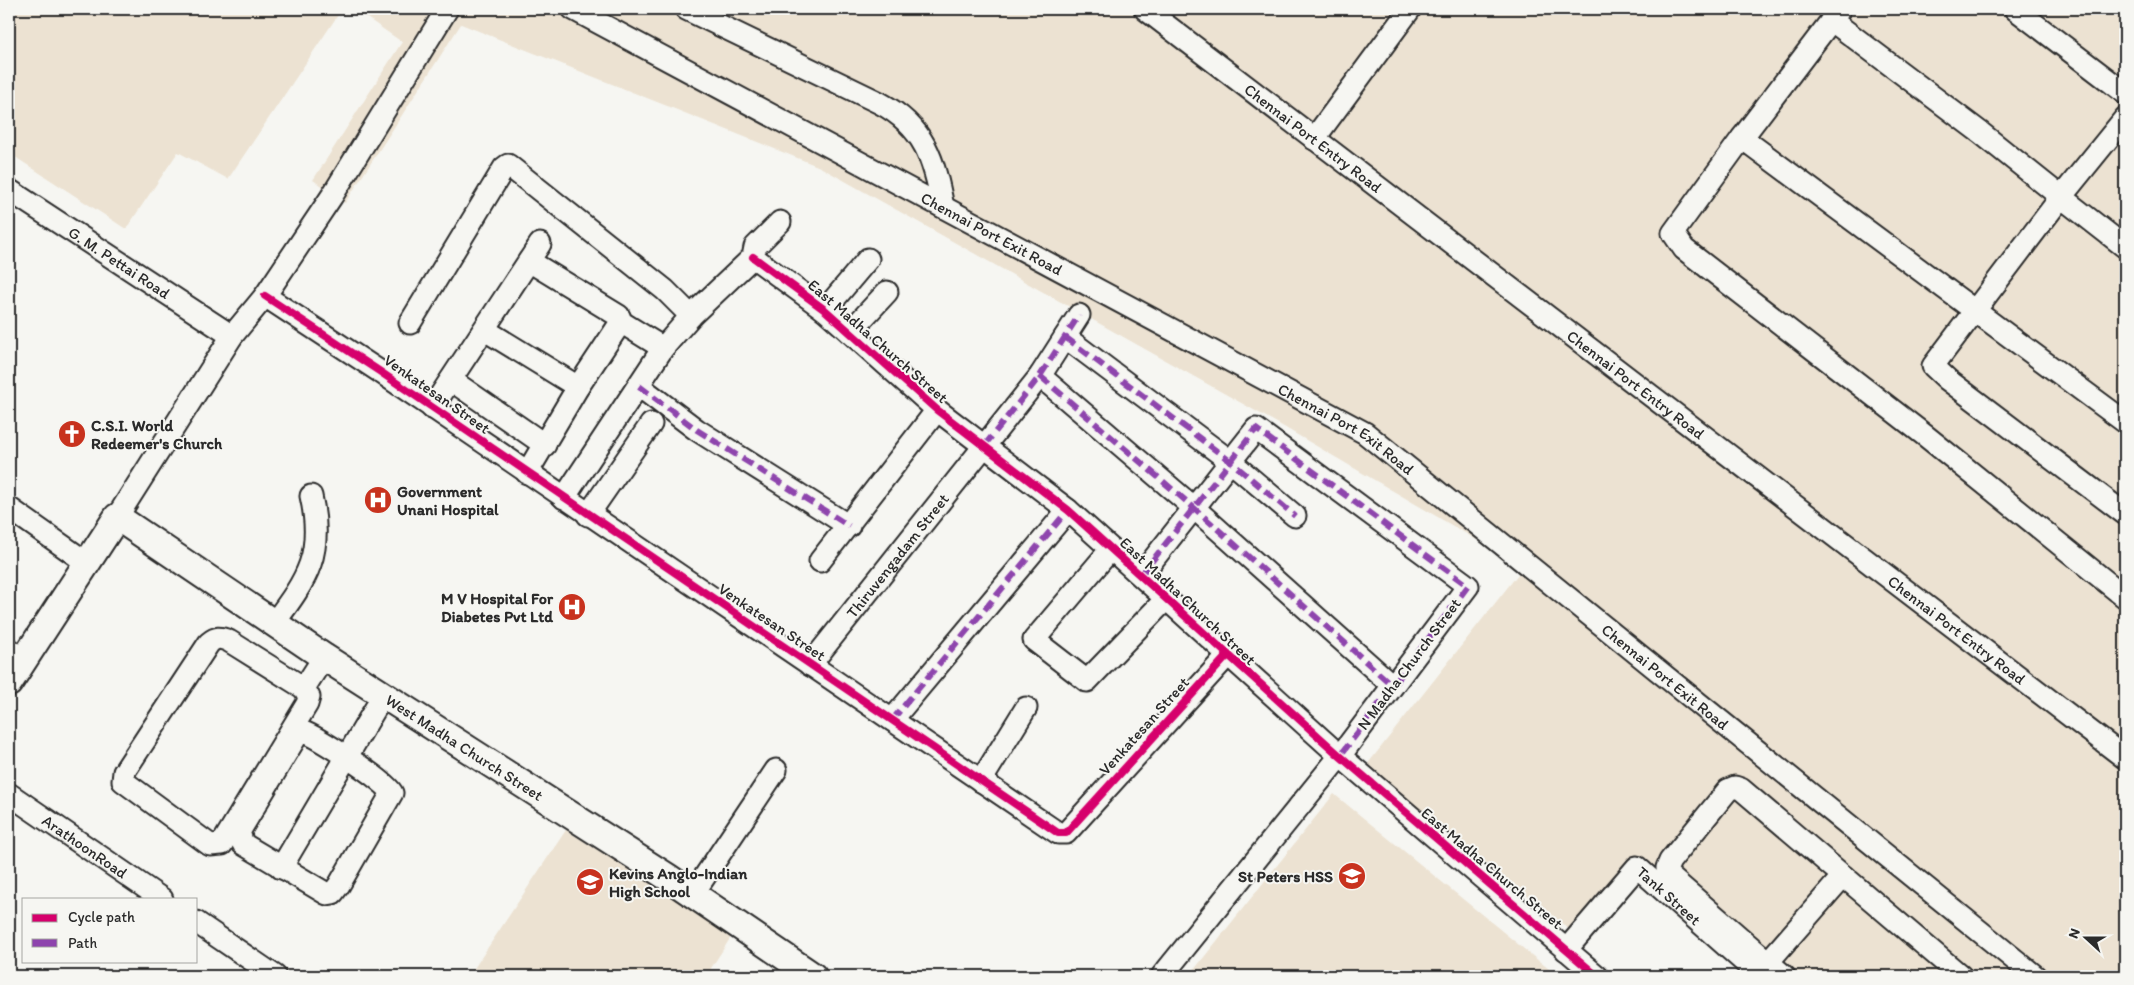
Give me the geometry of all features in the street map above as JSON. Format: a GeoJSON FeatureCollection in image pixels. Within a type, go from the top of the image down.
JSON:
{"type":"FeatureCollection","features":[{"type":"Feature","properties":{"kind":"main road"},"geometry":{"type":"LineString","coordinates":[[9,684],[16,655],[87,564],[117,517]]}},
{"type":"Feature","properties":{"kind":"main road","name":"West Madha Church Street"},"geometry":{"type":"LineString","coordinates":[[117,517],[324,657],[693,894],[813,976]]}},
{"type":"Feature","properties":{"kind":"street"},"geometry":{"type":"LineString","coordinates":[[117,517],[232,336],[265,296],[332,196],[447,9]]}},
{"type":"Feature","properties":{"kind":"street","name":"Chennai Port Exit Road"},"geometry":{"type":"LineString","coordinates":[[572,9],[1366,433],[2035,976]]}},
{"type":"Feature","properties":{"kind":"street"},"geometry":{"type":"LineString","coordinates":[[686,9],[880,103],[902,116],[932,158],[943,207]]}},
{"type":"Feature","properties":{"kind":"street","name":"Chennai Port Entry Road"},"geometry":{"type":"LineString","coordinates":[[1146,9],[2125,758]]}},
{"type":"Feature","properties":{"kind":"street"},"geometry":{"type":"LineString","coordinates":[[1314,139],[1410,9]]}},
{"type":"Feature","properties":{"kind":"street"},"geometry":{"type":"LineString","coordinates":[[2015,9],[2125,94]]}},
{"type":"Feature","properties":{"kind":"street"},"geometry":{"type":"LineString","coordinates":[[2125,247],[1981,133],[1836,14],[1673,233],[1684,249],[1927,438],[2125,597]]}},
{"type":"Feature","properties":{"kind":"street"},"geometry":{"type":"LineString","coordinates":[[2125,118],[2061,197],[1933,366],[1948,380],[2125,514]]}},
{"type":"Feature","properties":{"kind":"street"},"geometry":{"type":"LineString","coordinates":[[1742,138],[2125,422]]}},
{"type":"Feature","properties":{"kind":"street"},"geometry":{"type":"LineString","coordinates":[[410,324],[504,168],[508,165],[665,290],[691,316]]}},
{"type":"Feature","properties":{"kind":"street","name":"G. M. Pettai Road"},"geometry":{"type":"LineString","coordinates":[[9,190],[232,336]]}},
{"type":"Feature","properties":{"kind":"street"},"geometry":{"type":"LineString","coordinates":[[564,498],[663,348],[691,316],[753,257],[756,246],[780,222]]}},
{"type":"Feature","properties":{"kind":"street"},"geometry":{"type":"LineString","coordinates":[[432,408],[535,253],[619,316],[621,322],[663,348]]}},
{"type":"Feature","properties":{"kind":"street","name":"East Madha Church Street"},"geometry":{"type":"LineString","coordinates":[[753,257],[825,310],[937,410],[1068,510],[1227,656],[1340,756],[1597,976]]}},
{"type":"Feature","properties":{"kind":"street","name":"East Madha Church Street"},"geometry":{"type":"LineString","coordinates":[[825,310],[868,259]]}},
{"type":"Feature","properties":{"kind":"street"},"geometry":{"type":"LineString","coordinates":[[850,332],[887,292]]}},
{"type":"Feature","properties":{"kind":"street","name":"Venkatesan Street"},"geometry":{"type":"LineString","coordinates":[[265,296],[1058,833],[1066,833],[1227,656]]}},
{"type":"Feature","properties":{"kind":"street","name":"Thiruvengadam Street"},"geometry":{"type":"LineString","coordinates":[[810,665],[1040,376],[1079,315]]}},
{"type":"Feature","properties":{"kind":"street"},"geometry":{"type":"LineString","coordinates":[[527,473],[578,387],[621,322]]}},
{"type":"Feature","properties":{"kind":"street"},"geometry":{"type":"LineString","coordinates":[[484,330],[578,387]]}},
{"type":"Feature","properties":{"kind":"street"},"geometry":{"type":"LineString","coordinates":[[1065,337],[1230,461],[1295,516]]}},
{"type":"Feature","properties":{"kind":"street"},"geometry":{"type":"LineString","coordinates":[[1040,376],[1193,507],[1392,685]]}},
{"type":"Feature","properties":{"kind":"street"},"geometry":{"type":"LineString","coordinates":[[451,380],[545,445]]}},
{"type":"Feature","properties":{"kind":"street"},"geometry":{"type":"LineString","coordinates":[[639,386],[698,430],[849,526]]}},
{"type":"Feature","properties":{"kind":"street"},"geometry":{"type":"LineString","coordinates":[[820,562],[937,410]]}},
{"type":"Feature","properties":{"kind":"street"},"geometry":{"type":"LineString","coordinates":[[588,515],[651,424]]}},
{"type":"Feature","properties":{"kind":"street","name":"N Madha Church Street"},"geometry":{"type":"LineString","coordinates":[[1141,575],[1256,429],[1468,586],[1340,756],[1162,976]]}},
{"type":"Feature","properties":{"kind":"street"},"geometry":{"type":"LineString","coordinates":[[274,623],[297,593],[314,559],[317,537],[312,496]]}},
{"type":"Feature","properties":{"kind":"street"},"geometry":{"type":"LineString","coordinates":[[9,508],[87,564]]}},
{"type":"Feature","properties":{"kind":"street"},"geometry":{"type":"LineString","coordinates":[[892,720],[1068,510]]}},
{"type":"Feature","properties":{"kind":"street"},"geometry":{"type":"LineString","coordinates":[[1111,549],[1034,640],[1088,681],[1166,599]]}},
{"type":"Feature","properties":{"kind":"street"},"geometry":{"type":"LineString","coordinates":[[214,638],[222,638],[229,641],[304,688],[309,697],[307,704],[222,844],[210,845],[123,781],[124,772],[214,638]]}},
{"type":"Feature","properties":{"kind":"street"},"geometry":{"type":"LineString","coordinates":[[304,688],[324,657]]}},
{"type":"Feature","properties":{"kind":"street"},"geometry":{"type":"LineString","coordinates":[[281,868],[384,694]]}},
{"type":"Feature","properties":{"kind":"street"},"geometry":{"type":"LineString","coordinates":[[981,781],[1026,708]]}},
{"type":"Feature","properties":{"kind":"street"},"geometry":{"type":"LineString","coordinates":[[299,734],[307,734],[346,757],[386,785],[392,793],[344,877],[333,893],[327,894],[243,844],[239,832],[299,734]]}},
{"type":"Feature","properties":{"kind":"street"},"geometry":{"type":"LineString","coordinates":[[693,894],[776,770]]}},
{"type":"Feature","properties":{"kind":"street"},"geometry":{"type":"LineString","coordinates":[[1784,976],[1764,969],[1668,875],[1667,868],[1670,861],[1728,790],[1735,787],[1741,789],[1843,876],[1952,973]]}},
{"type":"Feature","properties":{"kind":"street","name":"ArathoonRoad"},"geometry":{"type":"LineString","coordinates":[[9,794],[161,898]]}},
{"type":"Feature","properties":{"kind":"street","name":"Tank Street"},"geometry":{"type":"LineString","coordinates":[[1566,950],[1637,866],[1764,969]]}},
{"type":"Feature","properties":{"kind":"street"},"geometry":{"type":"LineString","coordinates":[[1764,969],[1843,876]]}},
{"type":"Feature","properties":{"kind":"street"},"geometry":{"type":"LineString","coordinates":[[198,923],[276,976]]}},
{"type":"Feature","properties":{"kind":"shaded area"},"geometry":{"type":"Polygon","coordinates":[[[9,9],[342,9],[228,179],[178,152],[126,229],[9,153],[9,9]]]}},
{"type":"Feature","properties":{"kind":"shaded area"},"geometry":{"type":"Polygon","coordinates":[[[354,9],[2125,9],[2125,976],[1774,976],[1639,859],[1575,934],[1366,766],[1519,573],[1494,550],[1277,423],[820,167],[461,24],[345,203],[313,180],[402,42],[354,9]]]}},
{"type":"Feature","properties":{"kind":"shaded area","name":"St Peters HSS"},"geometry":{"type":"Polygon","coordinates":[[[1334,794],[1535,958],[1558,976],[1189,976],[1334,794]]]}},
{"type":"Feature","properties":{"kind":"shaded area","name":"Kevins Anglo-Indian High School"},"geometry":{"type":"Polygon","coordinates":[[[566,830],[733,934],[706,976],[469,976],[566,830]]]}},
{"type":"Feature","properties":{"kind":"marked path"},"geometry":{"type":"LineString","coordinates":[[984,446],[1040,376],[1079,315]]}},
{"type":"Feature","properties":{"kind":"marked path"},"geometry":{"type":"LineString","coordinates":[[1065,337],[1230,461],[1295,516]]}},
{"type":"Feature","properties":{"kind":"marked path"},"geometry":{"type":"LineString","coordinates":[[1040,376],[1193,507],[1392,685]]}},
{"type":"Feature","properties":{"kind":"marked path"},"geometry":{"type":"LineString","coordinates":[[639,386],[697,430],[849,526]]}},
{"type":"Feature","properties":{"kind":"marked path"},"geometry":{"type":"LineString","coordinates":[[1141,575],[1256,429],[1468,586],[1340,756]]}},
{"type":"Feature","properties":{"kind":"marked path"},"geometry":{"type":"LineString","coordinates":[[892,720],[1068,510]]}},
{"type":"Feature","properties":{"kind":"cycle path"},"geometry":{"type":"LineString","coordinates":[[753,257],[825,310],[937,410],[1068,510],[1340,756],[1597,976]]}},
{"type":"Feature","properties":{"kind":"cycle path"},"geometry":{"type":"LineString","coordinates":[[265,296],[379,371],[1058,833],[1066,833],[1227,656]]}},
{"type":"Feature","properties":{"kind":"place","name":"C.S.I. World Redeemer's Church"},"geometry":{"type":"Point","coordinates":[72,434]}},
{"type":"Feature","properties":{"kind":"place","name":"Government Unani Hospital"},"geometry":{"type":"Point","coordinates":[378,500]}},
{"type":"Feature","properties":{"kind":"place","name":"M V Hospital For Diabetes Pvt Ltd"},"geometry":{"type":"Point","coordinates":[572,607]}},
{"type":"Feature","properties":{"kind":"place","name":"St Peters HSS"},"geometry":{"type":"Point","coordinates":[1352,876]}},
{"type":"Feature","properties":{"kind":"place","name":"Kevins Anglo-Indian High School"},"geometry":{"type":"Point","coordinates":[590,882]}}]}
